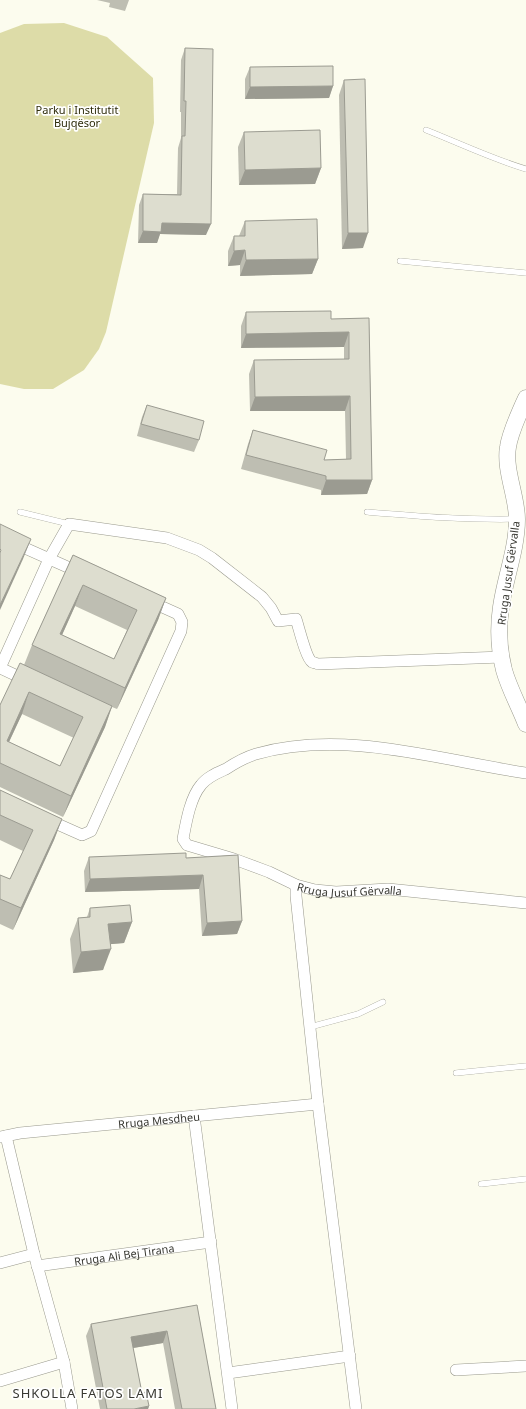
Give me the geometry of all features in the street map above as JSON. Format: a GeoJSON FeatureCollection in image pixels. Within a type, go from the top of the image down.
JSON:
{"type":"FeatureCollection","features":[{"type":"Feature","properties":{"kind":"street","name":"Rruga Jusuf Gërvalla"},"geometry":{"type":"LineString","coordinates":[[526,398],[508,447],[508,466],[517,519],[501,608],[500,636],[505,672],[526,724]]}},
{"type":"Feature","properties":{"kind":"street"},"geometry":{"type":"LineString","coordinates":[[36,685],[0,668],[49,559],[70,524],[166,538],[182,543],[205,554],[262,597],[271,608],[278,621],[296,619],[301,631],[307,656],[311,662],[318,664],[502,657]]}},
{"type":"Feature","properties":{"kind":"street"},"geometry":{"type":"LineString","coordinates":[[0,537],[92,577]]}},
{"type":"Feature","properties":{"kind":"street"},"geometry":{"type":"LineString","coordinates":[[34,813],[82,835],[90,831],[181,631],[182,622],[178,614],[142,599]]}},
{"type":"Feature","properties":{"kind":"street","name":"Rruga Jusuf Gërvalla"},"geometry":{"type":"LineString","coordinates":[[526,773],[381,748],[320,746],[285,748],[255,754],[209,778],[200,785],[192,802],[183,840],[187,845],[234,859],[269,872],[296,885],[315,890],[336,892],[388,889],[526,903]]}},
{"type":"Feature","properties":{"kind":"street"},"geometry":{"type":"LineString","coordinates":[[296,885],[318,1104],[356,1409]]}},
{"type":"Feature","properties":{"kind":"street","name":"Rruga Mesdheu"},"geometry":{"type":"LineString","coordinates":[[3,1137],[20,1133],[318,1104]]}},
{"type":"Feature","properties":{"kind":"street"},"geometry":{"type":"LineString","coordinates":[[194,1116],[232,1409]]}},
{"type":"Feature","properties":{"kind":"street"},"geometry":{"type":"LineString","coordinates":[[3,1137],[64,1362],[72,1409]]}},
{"type":"Feature","properties":{"kind":"street","name":"Rruga Ali Bej Tirana"},"geometry":{"type":"LineString","coordinates":[[37,1266],[211,1242]]}},
{"type":"Feature","properties":{"kind":"street"},"geometry":{"type":"LineString","coordinates":[[0,1263],[34,1254]]}},
{"type":"Feature","properties":{"kind":"street"},"geometry":{"type":"LineString","coordinates":[[228,1373],[350,1356]]}},
{"type":"Feature","properties":{"kind":"street"},"geometry":{"type":"LineString","coordinates":[[0,1381],[64,1362]]}},
{"type":"Feature","properties":{"kind":"street"},"geometry":{"type":"LineString","coordinates":[[456,1370],[526,1366]]}},
{"type":"Feature","properties":{"kind":"lane"},"geometry":{"type":"LineString","coordinates":[[426,130],[500,161],[526,169]]}},
{"type":"Feature","properties":{"kind":"lane"},"geometry":{"type":"LineString","coordinates":[[400,261],[526,273]]}},
{"type":"Feature","properties":{"kind":"lane"},"geometry":{"type":"LineString","coordinates":[[20,512],[70,524]]}},
{"type":"Feature","properties":{"kind":"lane"},"geometry":{"type":"LineString","coordinates":[[367,512],[484,520],[517,519]]}},
{"type":"Feature","properties":{"kind":"lane"},"geometry":{"type":"LineString","coordinates":[[310,1027],[358,1014],[383,1002]]}},
{"type":"Feature","properties":{"kind":"lane"},"geometry":{"type":"LineString","coordinates":[[456,1073],[526,1066]]}},
{"type":"Feature","properties":{"kind":"lane"},"geometry":{"type":"LineString","coordinates":[[482,1184],[526,1179]]}},
{"type":"Feature","properties":{"kind":"green space","name":"Parku i Institutit Bujqësor"},"geometry":{"type":"Polygon","coordinates":[[[64,23],[107,37],[153,78],[154,123],[106,332],[99,349],[84,370],[53,389],[24,389],[0,384],[0,33],[24,24],[64,23]]]}},
{"type":"Feature","properties":{"kind":"building"},"geometry":{"type":"Polygon","coordinates":[[[185,48],[213,49],[211,224],[162,223],[161,232],[143,231],[143,194],[181,195],[182,136],[185,136],[186,101],[184,101],[185,48]]]}},
{"type":"Feature","properties":{"kind":"building"},"geometry":{"type":"Polygon","coordinates":[[[333,66],[333,86],[250,87],[250,67],[333,66]]]}},
{"type":"Feature","properties":{"kind":"building"},"geometry":{"type":"Polygon","coordinates":[[[365,79],[368,233],[348,233],[344,80],[365,79]]]}},
{"type":"Feature","properties":{"kind":"building"},"geometry":{"type":"Polygon","coordinates":[[[320,130],[321,168],[245,170],[244,132],[320,130]]]}},
{"type":"Feature","properties":{"kind":"building"},"geometry":{"type":"Polygon","coordinates":[[[317,219],[318,259],[246,260],[245,250],[234,251],[234,236],[245,236],[245,221],[317,219]]]}},
{"type":"Feature","properties":{"kind":"building"},"geometry":{"type":"Polygon","coordinates":[[[331,311],[331,319],[369,318],[372,480],[326,480],[326,476],[246,455],[253,430],[327,450],[324,460],[351,459],[350,396],[255,397],[254,360],[349,359],[349,332],[246,334],[246,312],[331,311]]]}},
{"type":"Feature","properties":{"kind":"building"},"geometry":{"type":"Polygon","coordinates":[[[147,405],[204,421],[199,440],[141,424],[147,405]]]}},
{"type":"Feature","properties":{"kind":"building"},"geometry":{"type":"Polygon","coordinates":[[[0,524],[31,539],[0,605],[1,550],[0,524]]]}},
{"type":"Feature","properties":{"kind":"building"},"geometry":{"type":"Polygon","coordinates":[[[73,555],[166,598],[125,688],[32,645],[73,555]],[[83,585],[60,634],[114,659],[137,610],[83,585]]]}},
{"type":"Feature","properties":{"kind":"building"},"geometry":{"type":"Polygon","coordinates":[[[20,663],[112,706],[71,796],[0,763],[0,705],[20,663]],[[29,692],[7,741],[60,766],[83,717],[29,692]]]}},
{"type":"Feature","properties":{"kind":"building"},"geometry":{"type":"Polygon","coordinates":[[[0,790],[62,819],[21,908],[0,899],[0,875],[10,879],[33,830],[0,815],[0,790]]]}},
{"type":"Feature","properties":{"kind":"building"},"geometry":{"type":"Polygon","coordinates":[[[186,853],[186,858],[238,855],[242,921],[207,923],[203,875],[90,879],[89,857],[186,853]]]}},
{"type":"Feature","properties":{"kind":"building"},"geometry":{"type":"Polygon","coordinates":[[[130,905],[132,922],[108,924],[111,949],[81,952],[78,918],[90,917],[90,908],[130,905]]]}},
{"type":"Feature","properties":{"kind":"building"},"geometry":{"type":"Polygon","coordinates":[[[197,1305],[216,1409],[182,1409],[167,1331],[131,1337],[142,1393],[146,1392],[149,1406],[134,1409],[107,1409],[91,1324],[197,1305]]]}},
{"type":"Feature","properties":{"kind":"district","name":"SHKOLLA FATOS LAMI"},"geometry":{"type":"Point","coordinates":[88,1393]}}]}
